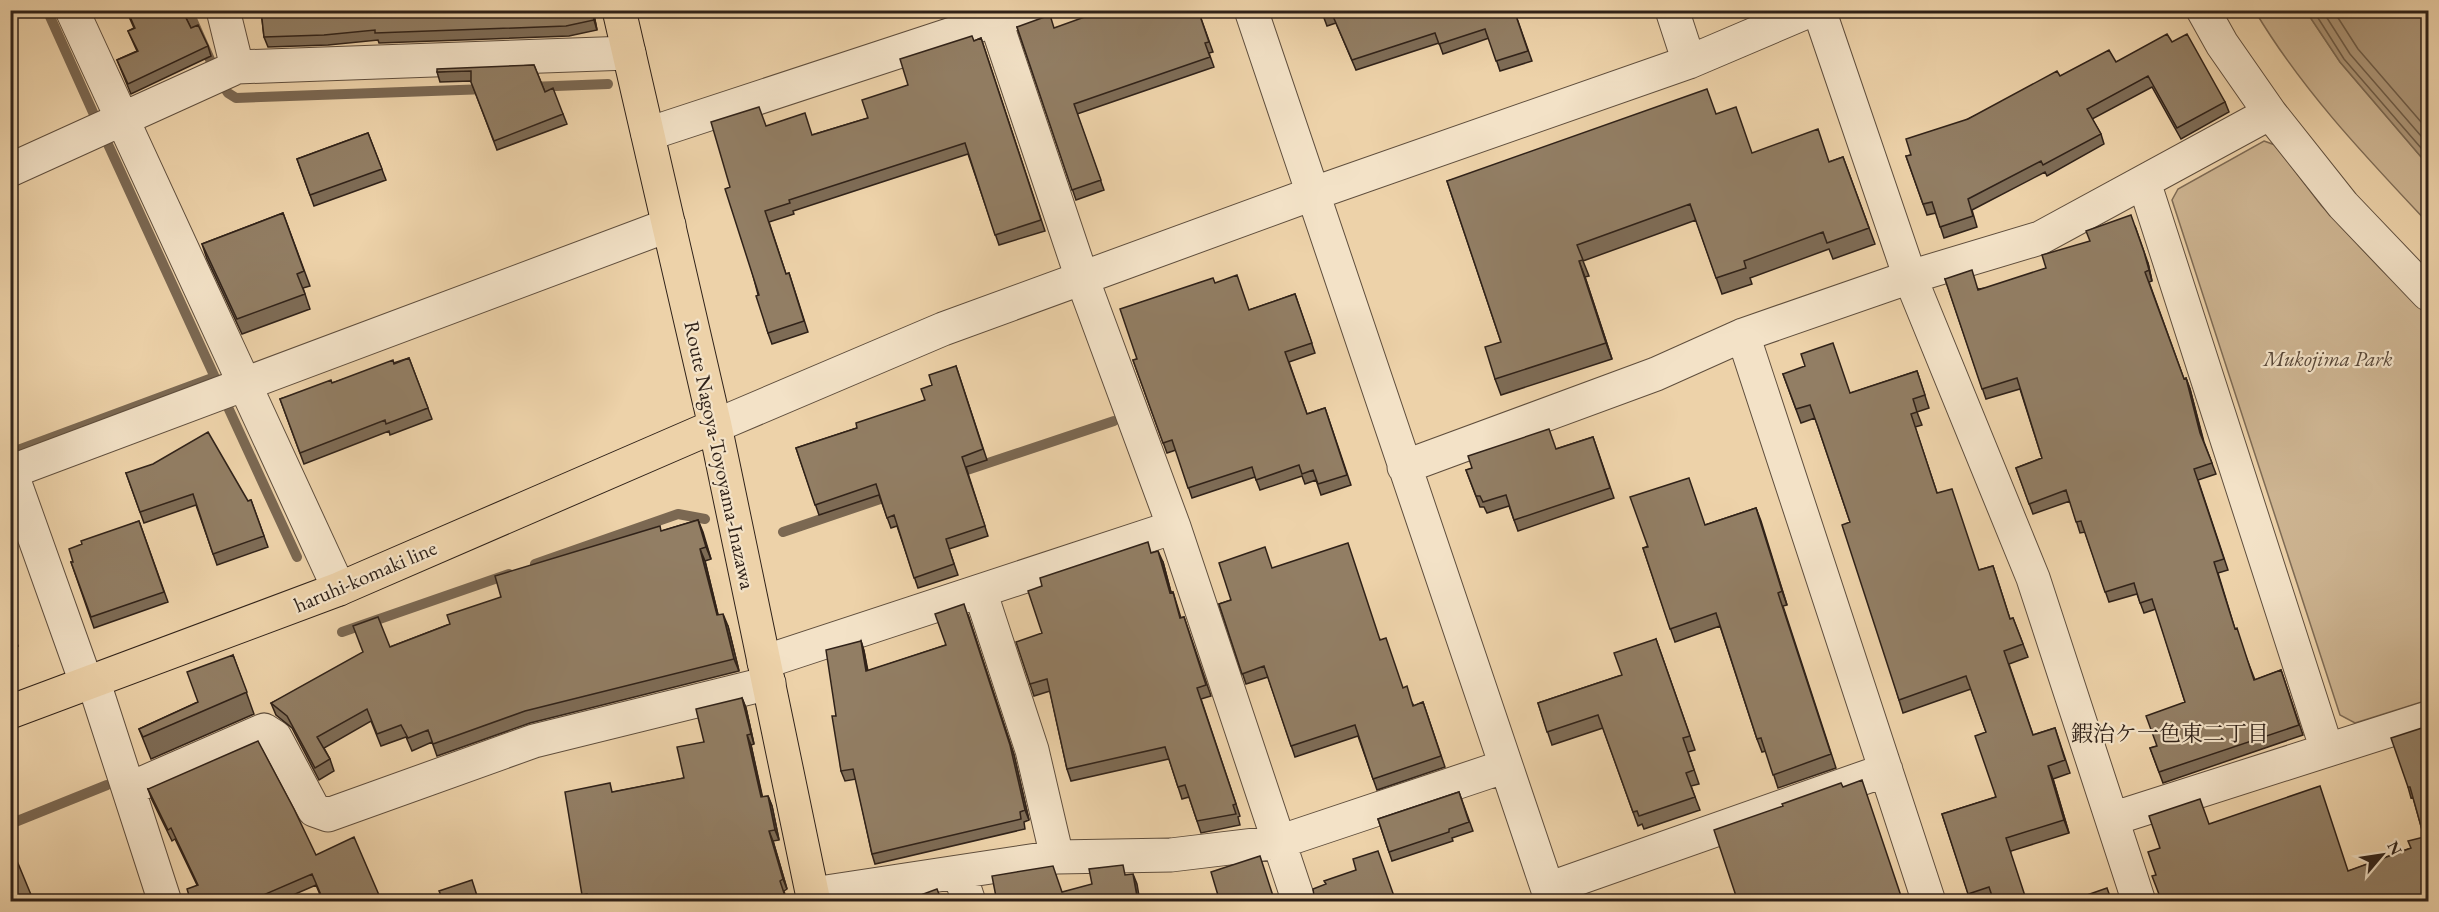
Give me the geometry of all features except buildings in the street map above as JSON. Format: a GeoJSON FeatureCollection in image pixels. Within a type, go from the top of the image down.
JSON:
{"type":"FeatureCollection","features":[{"type":"Feature","properties":{"kind":"main road","name":"Route Nagoya-Toyoyama-Inazawa"},"geometry":{"type":"LineString","coordinates":[[619,10],[715,426],[813,898]]}},
{"type":"Feature","properties":{"kind":"main road","name":"haruhi-komaki line"},"geometry":{"type":"LineString","coordinates":[[10,712],[91,684],[339,589],[715,426]]}},
{"type":"Feature","properties":{"kind":"street"},"geometry":{"type":"LineString","coordinates":[[72,10],[339,589]]}},
{"type":"Feature","properties":{"kind":"street"},"geometry":{"type":"LineString","coordinates":[[223,10],[237,67]]}},
{"type":"Feature","properties":{"kind":"street"},"geometry":{"type":"LineString","coordinates":[[1251,10],[1550,895],[1886,770]]}},
{"type":"Feature","properties":{"kind":"street"},"geometry":{"type":"LineString","coordinates":[[1672,10],[1689,62]]}},
{"type":"Feature","properties":{"kind":"street"},"geometry":{"type":"LineString","coordinates":[[715,426],[943,329],[1312,194],[1689,62],[1811,10]]}},
{"type":"Feature","properties":{"kind":"street"},"geometry":{"type":"LineString","coordinates":[[1819,10],[1910,277],[2033,578],[2139,902]]}},
{"type":"Feature","properties":{"kind":"street"},"geometry":{"type":"LineString","coordinates":[[2203,10],[2222,44],[2270,113],[2343,205],[2428,294]]}},
{"type":"Feature","properties":{"kind":"street"},"geometry":{"type":"LineString","coordinates":[[648,134],[1004,14],[1082,278],[1174,526],[1299,902]]}},
{"type":"Feature","properties":{"kind":"street"},"geometry":{"type":"LineString","coordinates":[[10,170],[237,67],[629,53]]}},
{"type":"Feature","properties":{"kind":"street"},"geometry":{"type":"LineString","coordinates":[[1404,466],[1656,374],[1743,335],[1910,277],[2040,238],[2270,113]]}},
{"type":"Feature","properties":{"kind":"street"},"geometry":{"type":"LineString","coordinates":[[2144,182],[2327,750]]}},
{"type":"Feature","properties":{"kind":"street"},"geometry":{"type":"LineString","coordinates":[[165,902],[129,789],[11,472],[669,225]]}},
{"type":"Feature","properties":{"kind":"street"},"geometry":{"type":"LineString","coordinates":[[1743,335],[1929,902]]}},
{"type":"Feature","properties":{"kind":"street"},"geometry":{"type":"LineString","coordinates":[[129,789],[264,730],[275,737],[314,810],[328,815],[534,741],[766,673],[980,591],[1174,526]]}},
{"type":"Feature","properties":{"kind":"street"},"geometry":{"type":"LineString","coordinates":[[980,591],[1032,750],[1057,857]]}},
{"type":"Feature","properties":{"kind":"street"},"geometry":{"type":"LineString","coordinates":[[2112,819],[2428,718]]}},
{"type":"Feature","properties":{"kind":"street"},"geometry":{"type":"LineString","coordinates":[[813,898],[964,887],[1057,857],[1171,855],[1279,842],[1506,766]]}},
{"type":"Feature","properties":{"kind":"green space"},"geometry":{"type":"Polygon","coordinates":[[[2255,11],[2306,11],[2340,62],[2428,165],[2428,223],[2336,122],[2293,68],[2255,11]]]}},
{"type":"Feature","properties":{"kind":"green space","name":"Mukojima Park"},"geometry":{"type":"Polygon","coordinates":[[[2264,141],[2275,145],[2321,205],[2380,268],[2428,313],[2428,700],[2355,723],[2340,715],[2172,200],[2178,189],[2264,141]]]}},
{"type":"Feature","properties":{"kind":"water"},"geometry":{"type":"Polygon","coordinates":[[[2306,11],[2428,11],[2428,165],[2340,62],[2306,11]]]}},
{"type":"Feature","properties":{"kind":"waterway"},"geometry":{"type":"LineString","coordinates":[[47,10],[96,119]]}},
{"type":"Feature","properties":{"kind":"waterway"},"geometry":{"type":"LineString","coordinates":[[188,10],[212,64]]}},
{"type":"Feature","properties":{"kind":"waterway"},"geometry":{"type":"LineString","coordinates":[[530,87],[608,84]]}},
{"type":"Feature","properties":{"kind":"waterway"},"geometry":{"type":"LineString","coordinates":[[224,87],[236,98],[488,89]]}},
{"type":"Feature","properties":{"kind":"waterway"},"geometry":{"type":"LineString","coordinates":[[106,140],[218,384]]}},
{"type":"Feature","properties":{"kind":"waterway"},"geometry":{"type":"LineString","coordinates":[[10,453],[215,377]]}},
{"type":"Feature","properties":{"kind":"waterway"},"geometry":{"type":"LineString","coordinates":[[226,403],[297,557]]}},
{"type":"Feature","properties":{"kind":"waterway"},"geometry":{"type":"LineString","coordinates":[[955,474],[1114,421]]}},
{"type":"Feature","properties":{"kind":"waterway"},"geometry":{"type":"LineString","coordinates":[[783,532],[895,494]]}},
{"type":"Feature","properties":{"kind":"waterway"},"geometry":{"type":"LineString","coordinates":[[535,564],[678,514],[705,519]]}},
{"type":"Feature","properties":{"kind":"waterway"},"geometry":{"type":"LineString","coordinates":[[342,632],[509,574]]}},
{"type":"Feature","properties":{"kind":"waterway"},"geometry":{"type":"LineString","coordinates":[[10,824],[107,785]]}},
{"type":"Feature","properties":{"kind":"district","name":"鍜治ケ一色東二丁目"},"geometry":{"type":"Point","coordinates":[2170,733]}}]}
